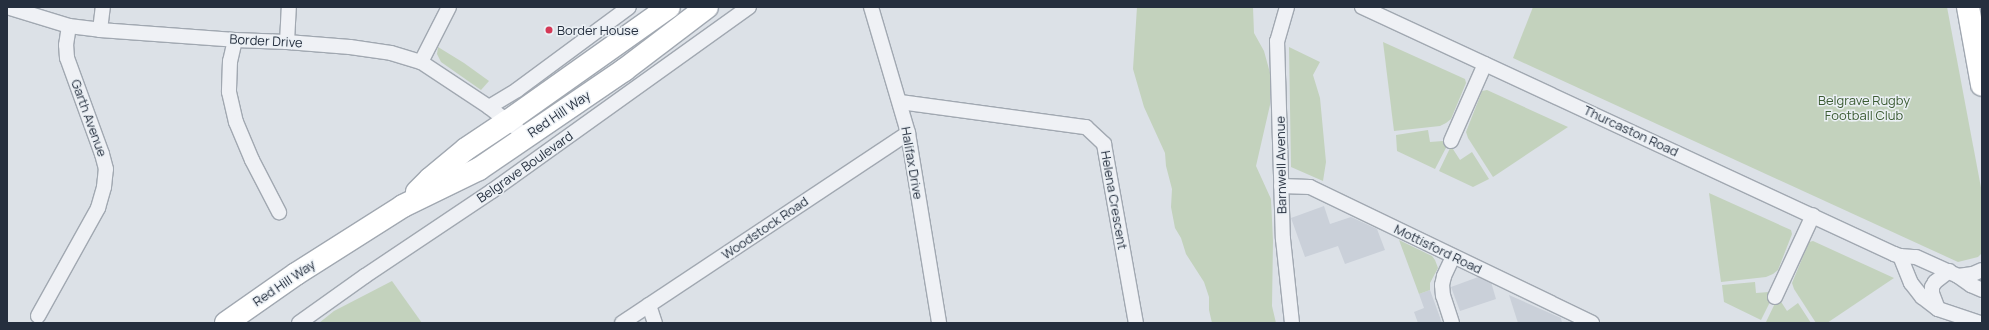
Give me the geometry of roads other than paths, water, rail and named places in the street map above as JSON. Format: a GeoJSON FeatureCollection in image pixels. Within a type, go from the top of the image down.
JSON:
{"type":"FeatureCollection","features":[{"type":"Feature","properties":{"kind":"main road","name":"Red Hill Way"},"geometry":{"type":"LineString","coordinates":[[403,206],[430,179],[466,149],[669,7]]}},
{"type":"Feature","properties":{"kind":"main road","name":"Red Hill Way"},"geometry":{"type":"LineString","coordinates":[[226,323],[296,274],[403,206],[478,169],[624,70],[707,7]]}},
{"type":"Feature","properties":{"kind":"main road"},"geometry":{"type":"LineString","coordinates":[[1968,7],[1982,85]]}},
{"type":"Feature","properties":{"kind":"street","name":"Border Drive"},"geometry":{"type":"LineString","coordinates":[[7,7],[69,26],[100,30],[234,40],[287,42],[350,47],[391,53],[421,62],[489,107],[526,136]]}},
{"type":"Feature","properties":{"kind":"street"},"geometry":{"type":"LineString","coordinates":[[100,30],[103,7]]}},
{"type":"Feature","properties":{"kind":"street"},"geometry":{"type":"LineString","coordinates":[[287,42],[289,7]]}},
{"type":"Feature","properties":{"kind":"street"},"geometry":{"type":"LineString","coordinates":[[421,62],[449,7]]}},
{"type":"Feature","properties":{"kind":"street","name":"Belgrave Boulevard"},"geometry":{"type":"LineString","coordinates":[[299,323],[365,276],[492,191],[749,7]]}},
{"type":"Feature","properties":{"kind":"street","name":"Halifax Drive"},"geometry":{"type":"LineString","coordinates":[[871,7],[908,133],[939,323]]}},
{"type":"Feature","properties":{"kind":"street","name":"Barnwell Avenue"},"geometry":{"type":"LineString","coordinates":[[1287,7],[1278,41],[1283,239],[1292,323]]}},
{"type":"Feature","properties":{"kind":"street","name":"Thurcaston Road"},"geometry":{"type":"LineString","coordinates":[[1362,7],[1900,256],[1916,258],[1954,274],[1982,290]]}},
{"type":"Feature","properties":{"kind":"street"},"geometry":{"type":"LineString","coordinates":[[489,107],[517,90],[625,8]]}},
{"type":"Feature","properties":{"kind":"street","name":"Garth Avenue"},"geometry":{"type":"LineString","coordinates":[[38,316],[98,208],[104,187],[106,170],[102,154],[66,58],[69,26]]}},
{"type":"Feature","properties":{"kind":"street"},"geometry":{"type":"LineString","coordinates":[[234,40],[230,61],[229,92],[236,122],[252,160],[279,212]]}},
{"type":"Feature","properties":{"kind":"street"},"geometry":{"type":"LineString","coordinates":[[1451,141],[1485,64]]}},
{"type":"Feature","properties":{"kind":"street","name":"Helena Crescent"},"geometry":{"type":"LineString","coordinates":[[900,102],[1086,127],[1104,144],[1136,323]]}},
{"type":"Feature","properties":{"kind":"street","name":"Woodstock Road"},"geometry":{"type":"LineString","coordinates":[[622,323],[908,133]]}},
{"type":"Feature","properties":{"kind":"street","name":"Mottisford Road"},"geometry":{"type":"LineString","coordinates":[[1281,186],[1310,188],[1592,323]]}},
{"type":"Feature","properties":{"kind":"street"},"geometry":{"type":"LineString","coordinates":[[1776,297],[1813,215]]}},
{"type":"Feature","properties":{"kind":"street"},"geometry":{"type":"LineString","coordinates":[[1900,256],[1916,290],[1922,297],[1938,309],[1980,323]]}},
{"type":"Feature","properties":{"kind":"street"},"geometry":{"type":"LineString","coordinates":[[1452,323],[1443,296],[1442,285],[1444,276],[1453,257]]}},
{"type":"Feature","properties":{"kind":"street"},"geometry":{"type":"LineString","coordinates":[[1938,309],[1932,293],[1932,287],[1935,282],[1954,274],[1973,274],[1982,270]]}},
{"type":"Feature","properties":{"kind":"street"},"geometry":{"type":"LineString","coordinates":[[649,305],[655,323]]}},
{"type":"Feature","properties":{"kind":"place","name":"Border House"},"geometry":{"type":"Point","coordinates":[549,30]}},
{"type":"Feature","properties":{"kind":"park label","name":"Belgrave Rugby Football Club"},"geometry":{"type":"Point","coordinates":[1864,108]}}]}
